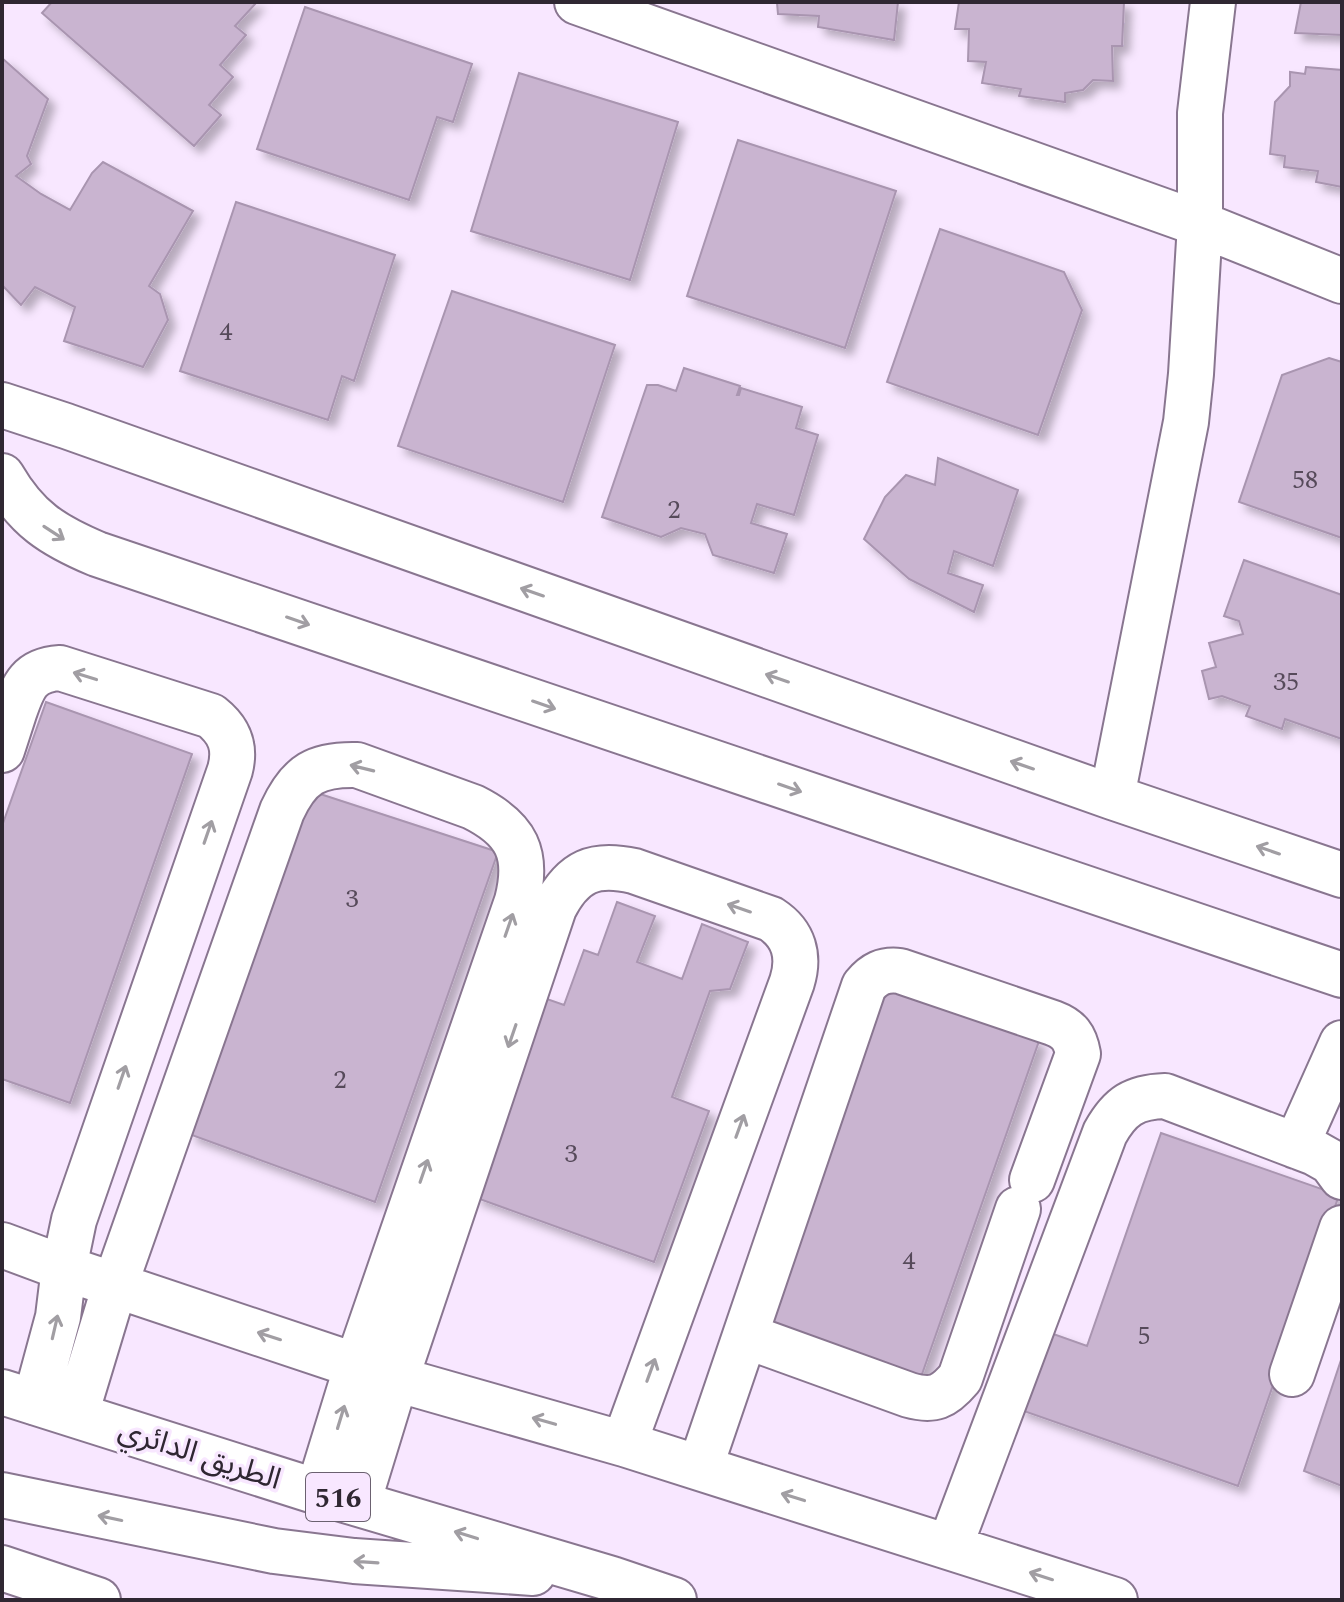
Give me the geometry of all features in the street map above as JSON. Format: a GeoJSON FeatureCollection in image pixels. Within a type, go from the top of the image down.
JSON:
{"type":"FeatureCollection","features":[{"type":"Feature","properties":{"kind":"main road"},"geometry":{"type":"LineString","coordinates":[[577,2],[644,13],[1342,281]]}},
{"type":"Feature","properties":{"kind":"main road"},"geometry":{"type":"LineString","coordinates":[[1112,797],[1186,422],[1200,224],[1200,113],[1213,2]]}},
{"type":"Feature","properties":{"kind":"main road"},"geometry":{"type":"LineString","coordinates":[[2,405],[1112,797],[1342,875]]}},
{"type":"Feature","properties":{"kind":"main road"},"geometry":{"type":"LineString","coordinates":[[2,476],[14,496],[37,522],[65,540],[97,554],[1342,975]]}},
{"type":"Feature","properties":{"kind":"main road"},"geometry":{"type":"LineString","coordinates":[[2,750],[24,687],[39,672],[60,668],[211,716],[229,734],[233,745],[230,770],[74,1220],[58,1317],[18,1397]]}},
{"type":"Feature","properties":{"kind":"main road"},"geometry":{"type":"LineString","coordinates":[[76,1414],[115,1285],[282,811],[290,793],[303,779],[319,769],[338,764],[357,765],[491,816],[506,828],[516,844],[522,863],[522,882],[338,1497]]}},
{"type":"Feature","properties":{"kind":"main road"},"geometry":{"type":"LineString","coordinates":[[376,1372],[554,908],[564,890],[579,876],[599,868],[634,871],[771,919],[789,935],[797,958],[792,982],[624,1444]]}},
{"type":"Feature","properties":{"kind":"main road"},"geometry":{"type":"LineString","coordinates":[[700,1468],[864,986],[879,972],[900,971],[1053,1023],[1072,1034],[1078,1054],[960,1378],[950,1389],[938,1397],[924,1399],[746,1336]]}},
{"type":"Feature","properties":{"kind":"main road"},"geometry":{"type":"LineString","coordinates":[[1296,1146],[1342,1043]]}},
{"type":"Feature","properties":{"kind":"main road"},"geometry":{"type":"LineString","coordinates":[[950,1546],[1105,1133],[1114,1117],[1146,1097],[1165,1096],[1315,1153],[1331,1162],[1342,1177]]}},
{"type":"Feature","properties":{"kind":"main road"},"geometry":{"type":"LineString","coordinates":[[1292,1374],[1342,1228]]}},
{"type":"Feature","properties":{"kind":"main road"},"geometry":{"type":"LineString","coordinates":[[2,1245],[376,1372],[624,1444],[1115,1600]]}},
{"type":"Feature","properties":{"kind":"main road","name":"الطريق الدائري"},"geometry":{"type":"LineString","coordinates":[[18,1397],[674,1600]]}},
{"type":"Feature","properties":{"kind":"main road","name":"516"},"geometry":{"type":"LineString","coordinates":[[2,1495],[274,1551],[354,1561],[612,1579]]}},
{"type":"Feature","properties":{"kind":"main road"},"geometry":{"type":"LineString","coordinates":[[2,1568],[98,1600]]}},
{"type":"Feature","properties":{"kind":"building"},"geometry":{"type":"Polygon","coordinates":[[[52,2],[257,2],[235,26],[246,35],[220,65],[233,77],[209,105],[221,115],[194,146],[42,13],[52,2]]]}},
{"type":"Feature","properties":{"kind":"building"},"geometry":{"type":"Polygon","coordinates":[[[774,2],[898,2],[894,40],[818,27],[819,16],[778,14],[777,3],[774,2]]]}},
{"type":"Feature","properties":{"kind":"building"},"geometry":{"type":"Polygon","coordinates":[[[959,2],[1124,2],[1122,46],[1112,46],[1113,81],[1093,80],[1083,90],[1065,93],[1065,102],[1019,96],[1021,89],[982,83],[986,62],[968,61],[969,29],[955,29],[959,2]]]}},
{"type":"Feature","properties":{"kind":"building"},"geometry":{"type":"Polygon","coordinates":[[[1301,2],[1342,2],[1342,35],[1295,33],[1301,2]]]}},
{"type":"Feature","properties":{"kind":"building"},"geometry":{"type":"Polygon","coordinates":[[[305,7],[472,64],[453,122],[437,117],[409,200],[257,149],[305,7]]]}},
{"type":"Feature","properties":{"kind":"building"},"geometry":{"type":"Polygon","coordinates":[[[2,58],[48,99],[27,156],[31,164],[16,176],[70,210],[92,173],[103,162],[193,211],[149,286],[160,294],[168,320],[143,367],[64,341],[75,307],[35,287],[21,305],[2,285],[2,58]]]}},
{"type":"Feature","properties":{"kind":"building"},"geometry":{"type":"Polygon","coordinates":[[[1306,67],[1342,70],[1342,187],[1316,182],[1318,171],[1284,167],[1285,156],[1270,154],[1275,102],[1290,86],[1290,72],[1305,74],[1306,67]]]}},
{"type":"Feature","properties":{"kind":"building"},"geometry":{"type":"Polygon","coordinates":[[[519,73],[678,122],[630,280],[471,231],[519,73]]]}},
{"type":"Feature","properties":{"kind":"building"},"geometry":{"type":"Polygon","coordinates":[[[738,140],[896,191],[845,348],[687,296],[738,140]]]}},
{"type":"Feature","properties":{"kind":"building"},"geometry":{"type":"Polygon","coordinates":[[[236,202],[395,255],[354,381],[342,376],[328,420],[180,371],[236,202]]]}},
{"type":"Feature","properties":{"kind":"building"},"geometry":{"type":"Polygon","coordinates":[[[940,229],[1064,272],[1082,310],[1038,435],[887,382],[940,229]]]}},
{"type":"Feature","properties":{"kind":"building"},"geometry":{"type":"Polygon","coordinates":[[[452,291],[615,345],[563,502],[398,446],[452,291]]]}},
{"type":"Feature","properties":{"kind":"building"},"geometry":{"type":"Polygon","coordinates":[[[1329,358],[1342,362],[1342,538],[1239,502],[1282,375],[1329,358]]]}},
{"type":"Feature","properties":{"kind":"building"},"geometry":{"type":"Polygon","coordinates":[[[684,368],[740,386],[737,395],[741,388],[802,407],[796,428],[818,435],[794,515],[757,504],[751,523],[787,534],[774,573],[713,555],[705,534],[681,528],[661,537],[602,517],[647,385],[676,391],[684,368]]]}},
{"type":"Feature","properties":{"kind":"building"},"geometry":{"type":"Polygon","coordinates":[[[938,458],[1018,490],[993,566],[954,551],[948,573],[983,585],[974,612],[909,579],[864,539],[885,497],[906,475],[935,485],[938,458]]]}},
{"type":"Feature","properties":{"kind":"building"},"geometry":{"type":"Polygon","coordinates":[[[1244,560],[1342,595],[1342,739],[1285,719],[1282,729],[1246,716],[1250,706],[1222,696],[1209,699],[1202,671],[1216,667],[1209,643],[1243,634],[1239,621],[1224,616],[1244,560]]]}},
{"type":"Feature","properties":{"kind":"building"},"geometry":{"type":"Polygon","coordinates":[[[46,702],[192,754],[70,1103],[2,1079],[2,826],[46,702]]]}},
{"type":"Feature","properties":{"kind":"building"},"geometry":{"type":"Polygon","coordinates":[[[311,791],[498,852],[375,1202],[189,1134],[311,791]]]}},
{"type":"Feature","properties":{"kind":"building"},"geometry":{"type":"Polygon","coordinates":[[[617,902],[655,916],[637,962],[682,979],[702,924],[748,942],[730,989],[710,991],[672,1097],[709,1111],[654,1262],[474,1197],[547,999],[564,1005],[584,950],[598,955],[617,902]]]}},
{"type":"Feature","properties":{"kind":"building"},"geometry":{"type":"Polygon","coordinates":[[[883,985],[1039,1041],[921,1377],[765,1321],[883,985]]]}},
{"type":"Feature","properties":{"kind":"building"},"geometry":{"type":"Polygon","coordinates":[[[1161,1133],[1339,1195],[1238,1486],[1018,1409],[1045,1331],[1087,1346],[1161,1133]]]}},
{"type":"Feature","properties":{"kind":"building"},"geometry":{"type":"Polygon","coordinates":[[[1342,1357],[1342,1486],[1304,1471],[1342,1357]]]}}]}
